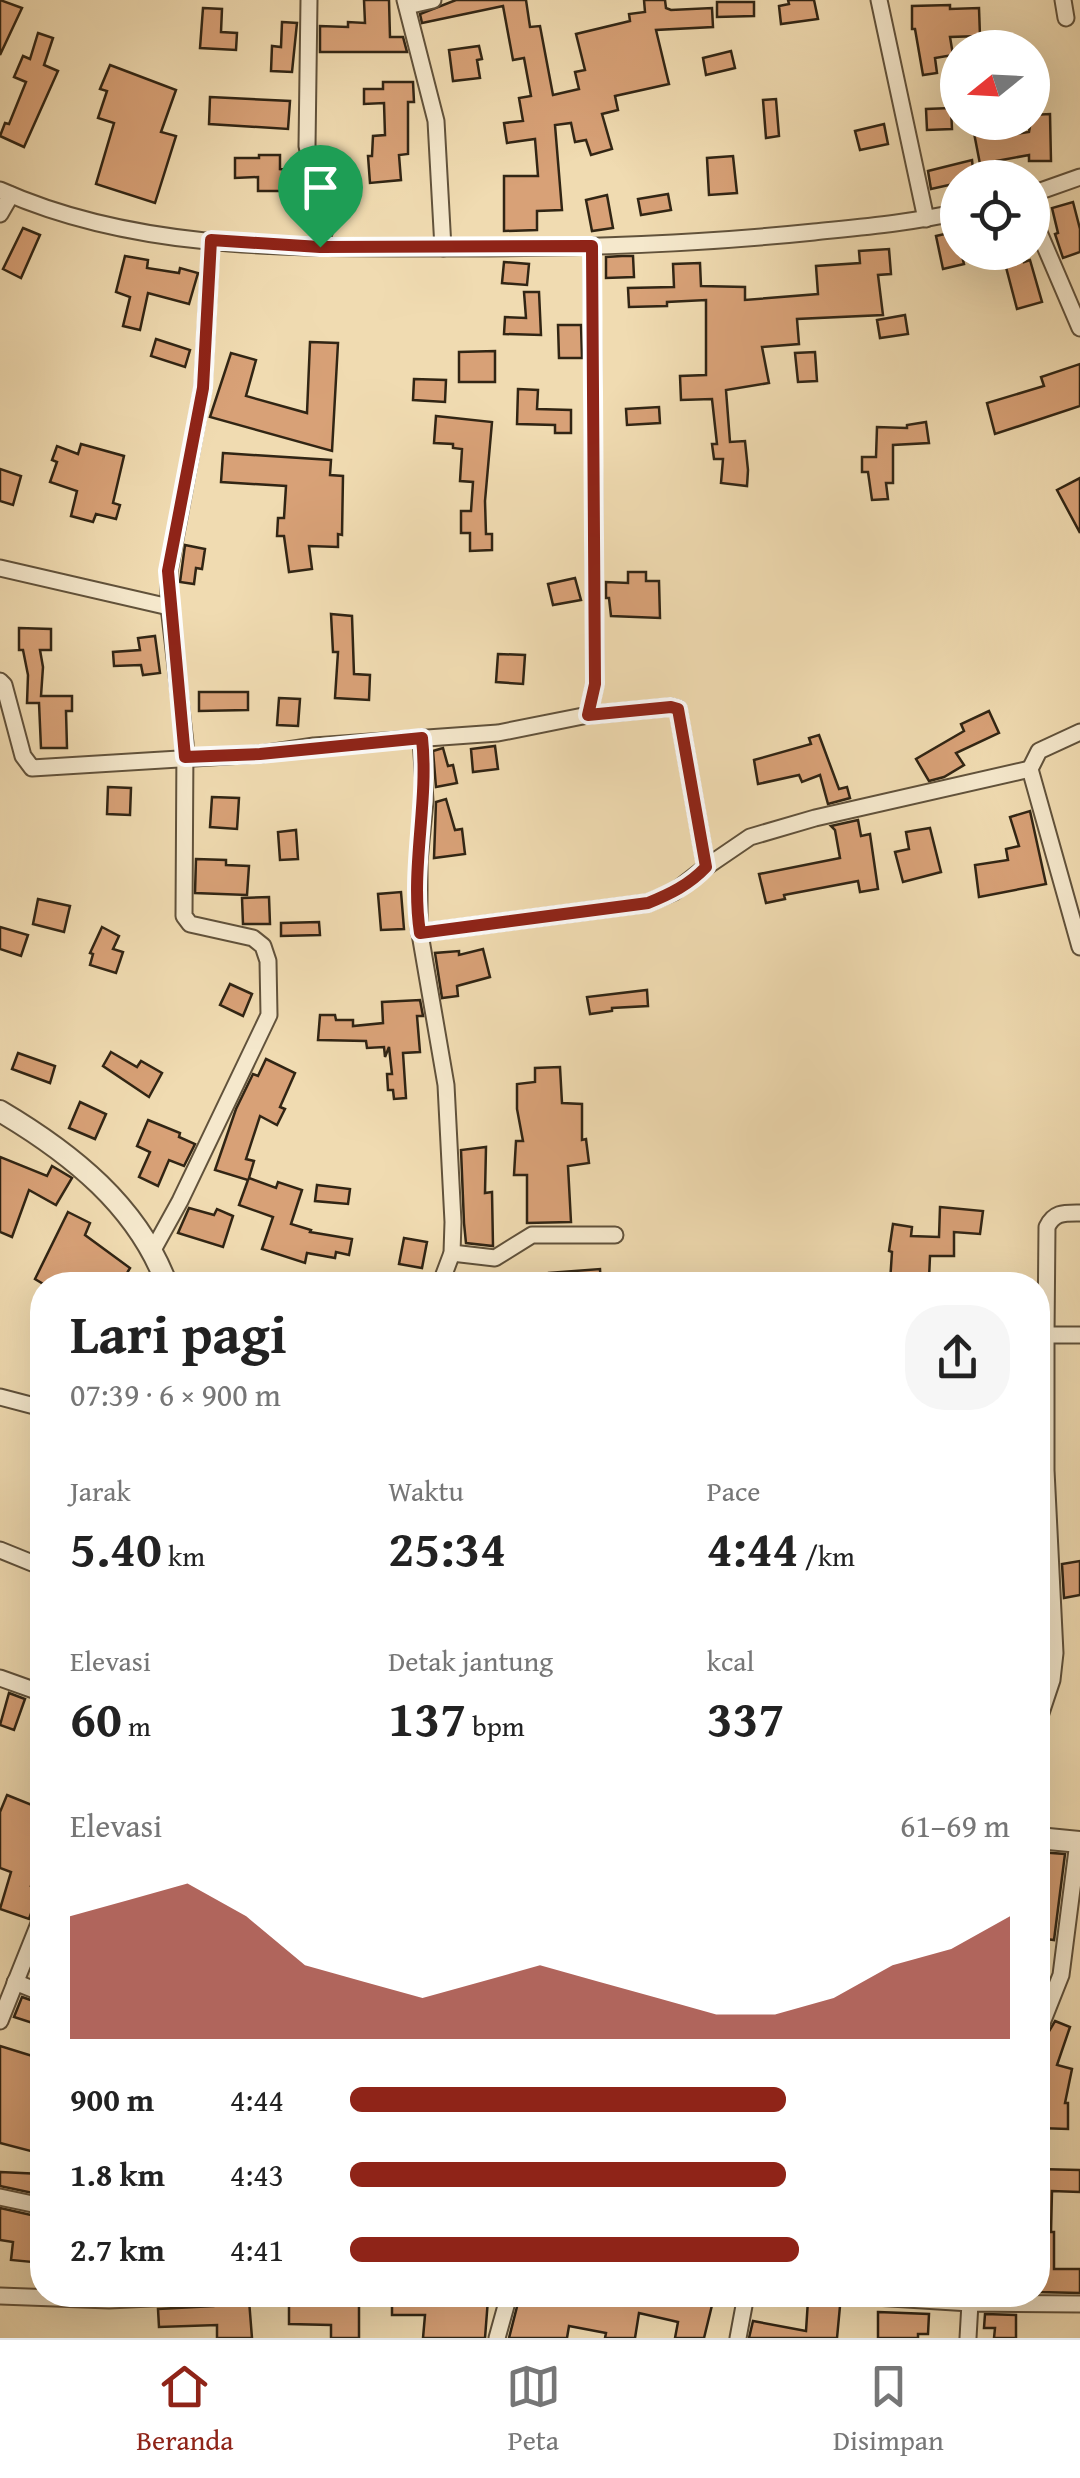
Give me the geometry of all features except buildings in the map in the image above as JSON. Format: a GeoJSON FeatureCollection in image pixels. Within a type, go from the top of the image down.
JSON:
{"type":"FeatureCollection","features":[{"type":"Feature","properties":{"kind":"street"},"geometry":{"type":"LineString","coordinates":[[310,0],[307,146],[329,204],[320,247]]}},
{"type":"Feature","properties":{"kind":"street"},"geometry":{"type":"LineString","coordinates":[[432,0],[406,3],[436,121],[442,248]]}},
{"type":"Feature","properties":{"kind":"street"},"geometry":{"type":"LineString","coordinates":[[879,0],[926,220]]}},
{"type":"Feature","properties":{"kind":"street"},"geometry":{"type":"LineString","coordinates":[[1063,0],[1066,18]]}},
{"type":"Feature","properties":{"kind":"street"},"geometry":{"type":"LineString","coordinates":[[1050,188],[1080,177]]}},
{"type":"Feature","properties":{"kind":"street"},"geometry":{"type":"LineString","coordinates":[[0,214],[5,193],[92,222],[150,235],[320,247],[442,248],[713,242],[940,216]]}},
{"type":"Feature","properties":{"kind":"street"},"geometry":{"type":"LineString","coordinates":[[152,1250],[180,1201],[268,1015],[268,961],[264,946],[253,938],[190,924],[184,916],[185,757],[168,571],[203,388],[211,240]]}},
{"type":"Feature","properties":{"kind":"street"},"geometry":{"type":"LineString","coordinates":[[588,715],[595,670],[592,246]]}},
{"type":"Feature","properties":{"kind":"street"},"geometry":{"type":"LineString","coordinates":[[1050,258],[1080,328]]}},
{"type":"Feature","properties":{"kind":"street"},"geometry":{"type":"LineString","coordinates":[[0,568],[169,607]]}},
{"type":"Feature","properties":{"kind":"street"},"geometry":{"type":"LineString","coordinates":[[0,682],[23,756],[32,768],[260,754],[498,733],[588,715],[671,707],[678,709],[706,867]]}},
{"type":"Feature","properties":{"kind":"street"},"geometry":{"type":"LineString","coordinates":[[1080,732],[1039,751],[1030,769],[1080,947]]}},
{"type":"Feature","properties":{"kind":"street"},"geometry":{"type":"LineString","coordinates":[[422,738],[425,785],[419,861],[420,933],[446,1086],[452,1253],[445,1272]]}},
{"type":"Feature","properties":{"kind":"street"},"geometry":{"type":"LineString","coordinates":[[420,933],[648,903],[674,892],[750,837],[815,818],[1030,769]]}},
{"type":"Feature","properties":{"kind":"street"},"geometry":{"type":"LineString","coordinates":[[0,1111],[90,1174],[132,1218],[161,1272]]}},
{"type":"Feature","properties":{"kind":"street"},"geometry":{"type":"LineString","coordinates":[[1047,1272],[1047,1227],[1052,1217],[1062,1212],[1080,1213]]}},
{"type":"Feature","properties":{"kind":"street"},"geometry":{"type":"LineString","coordinates":[[452,1253],[494,1258],[532,1235],[615,1235]]}},
{"type":"Feature","properties":{"kind":"street"},"geometry":{"type":"LineString","coordinates":[[1050,1335],[1080,1336]]}},
{"type":"Feature","properties":{"kind":"street"},"geometry":{"type":"LineString","coordinates":[[0,1398],[30,1405]]}},
{"type":"Feature","properties":{"kind":"street"},"geometry":{"type":"LineString","coordinates":[[0,1550],[30,1562]]}},
{"type":"Feature","properties":{"kind":"street"},"geometry":{"type":"LineString","coordinates":[[1050,1553],[1056,1652],[1050,1686]]}},
{"type":"Feature","properties":{"kind":"street"},"geometry":{"type":"LineString","coordinates":[[0,1678],[30,1689]]}},
{"type":"Feature","properties":{"kind":"street"},"geometry":{"type":"LineString","coordinates":[[1050,1839],[1079,1842],[1061,1975],[1050,2003]]}},
{"type":"Feature","properties":{"kind":"street"},"geometry":{"type":"LineString","coordinates":[[0,2021],[30,1945]]}},
{"type":"Feature","properties":{"kind":"street"},"geometry":{"type":"LineString","coordinates":[[15,1982],[30,1988]]}},
{"type":"Feature","properties":{"kind":"street"},"geometry":{"type":"LineString","coordinates":[[0,2197],[30,2203]]}},
{"type":"Feature","properties":{"kind":"street"},"geometry":{"type":"LineString","coordinates":[[0,2296],[30,2297]]}},
{"type":"Feature","properties":{"kind":"street"},"geometry":{"type":"LineString","coordinates":[[1050,2303],[1080,2304]]}},
{"type":"Feature","properties":{"kind":"street"},"geometry":{"type":"LineString","coordinates":[[497,2338],[506,2307]]}},
{"type":"Feature","properties":{"kind":"street"},"geometry":{"type":"LineString","coordinates":[[738,2338],[744,2307]]}},
{"type":"Feature","properties":{"kind":"street"},"geometry":{"type":"LineString","coordinates":[[968,2338],[970,2307]]}},
{"type":"Feature","properties":{"kind":"route"},"geometry":{"type":"LineString","coordinates":[[211,240],[320,247],[592,246],[595,684],[588,715],[671,707],[680,713],[706,867],[674,892],[648,903],[616,909],[420,933],[419,861],[425,801],[422,738],[260,754],[185,757],[168,571],[200,412],[211,240]]}}]}
